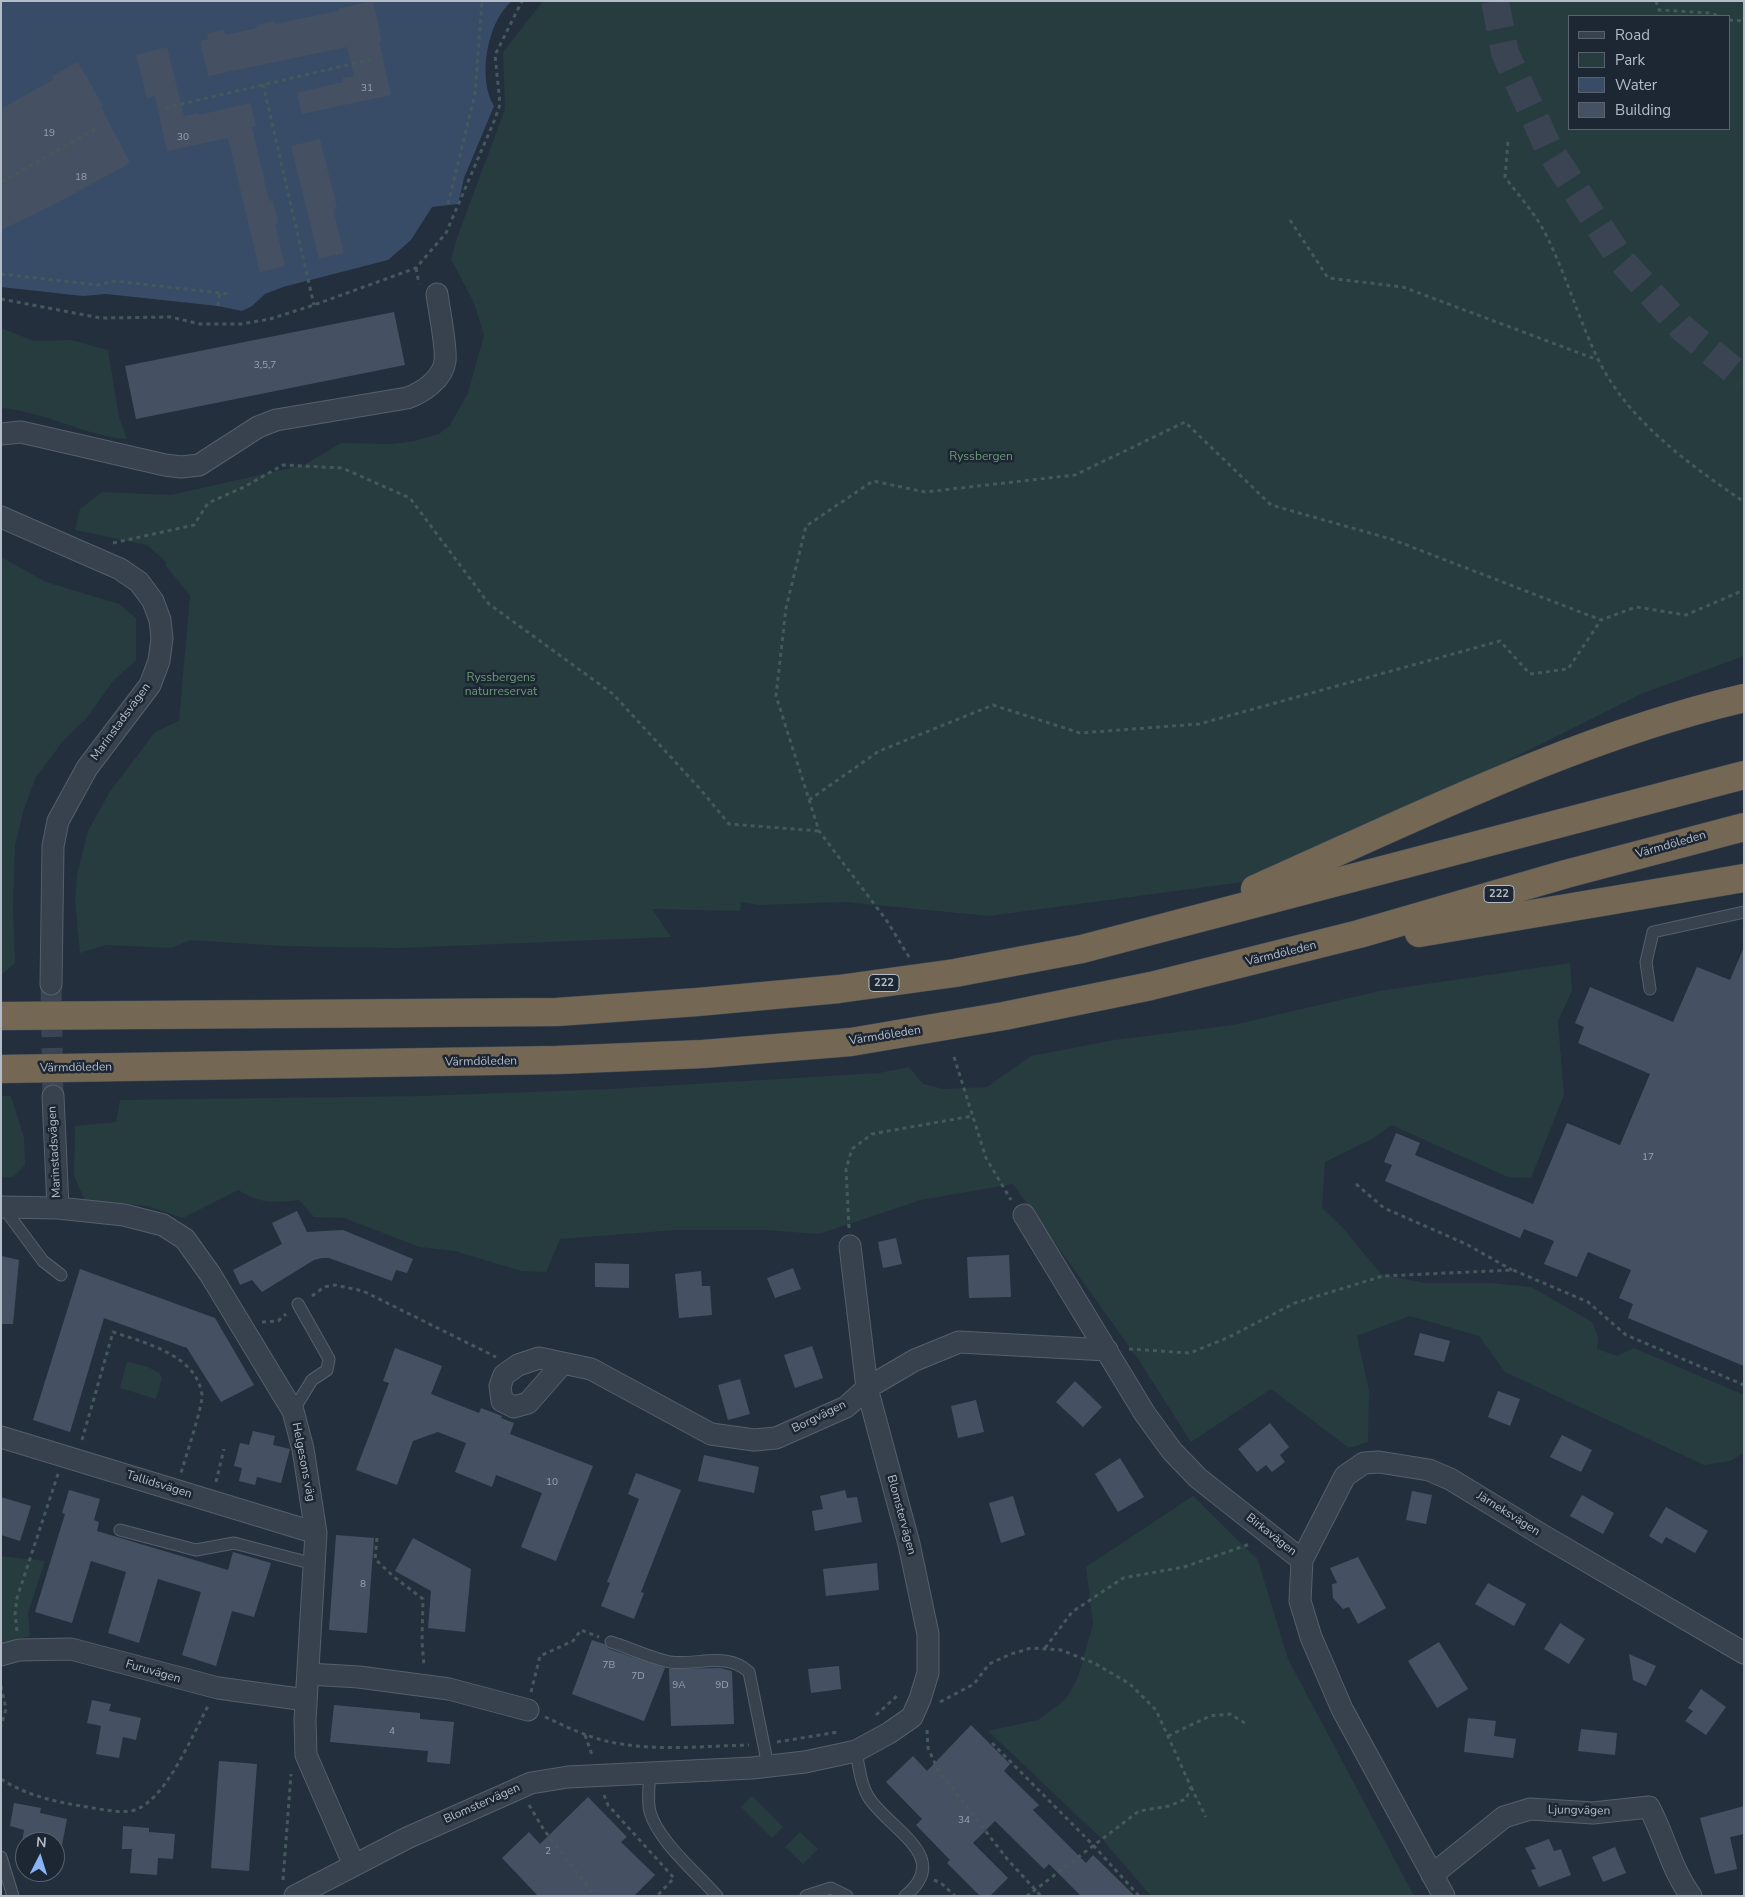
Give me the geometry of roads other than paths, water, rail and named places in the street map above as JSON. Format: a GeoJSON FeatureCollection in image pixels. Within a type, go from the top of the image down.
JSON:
{"type":"FeatureCollection","features":[{"type":"Feature","properties":{"kind":"highway"},"geometry":{"type":"LineString","coordinates":[[1177,923],[1554,759],[1666,720],[1744,698]]}},
{"type":"Feature","properties":{"kind":"highway","name":"222"},"geometry":{"type":"LineString","coordinates":[[1,1016],[557,1012],[839,989],[955,973],[1082,949],[1744,775]]}},
{"type":"Feature","properties":{"kind":"highway","name":"Värmdöleden"},"geometry":{"type":"LineString","coordinates":[[1,1070],[557,1060],[703,1054],[851,1042],[1004,1016],[1142,988],[1359,934],[1575,872],[1744,827]]}},
{"type":"Feature","properties":{"kind":"highway"},"geometry":{"type":"LineString","coordinates":[[1254,960],[1744,878]]}},
{"type":"Feature","properties":{"kind":"street"},"geometry":{"type":"LineString","coordinates":[[1,434],[20,432],[165,465],[181,467],[199,465],[258,427],[276,420],[407,398],[423,390],[438,377],[445,362],[430,296]]}},
{"type":"Feature","properties":{"kind":"street","name":"Marinstadsvägen"},"geometry":{"type":"LineString","coordinates":[[1,517],[120,569],[139,582],[153,602],[160,620],[162,638],[159,662],[150,685],[87,768],[58,821],[53,846],[51,984]]}},
{"type":"Feature","properties":{"kind":"street","name":"Marinstadsvägen"},"geometry":{"type":"LineString","coordinates":[[53,1096],[58,1208]]}},
{"type":"Feature","properties":{"kind":"street","name":"Helgesons väg"},"geometry":{"type":"LineString","coordinates":[[2,1207],[58,1208],[124,1215],[163,1225],[185,1239],[210,1274],[293,1411],[303,1449],[316,1533],[306,1700],[306,1754],[354,1865]]}},
{"type":"Feature","properties":{"kind":"street","name":"Birkavägen"},"geometry":{"type":"LineString","coordinates":[[1024,1215],[1145,1414],[1172,1451],[1198,1478],[1274,1535],[1302,1560],[1300,1602],[1311,1637],[1342,1709],[1444,1896]]}},
{"type":"Feature","properties":{"kind":"street","name":"Blomstervägen"},"geometry":{"type":"LineString","coordinates":[[289,1890],[354,1865],[518,1787],[543,1780],[805,1762],[856,1751],[890,1733],[912,1717],[928,1673],[928,1634],[909,1544],[867,1388],[850,1246]]}},
{"type":"Feature","properties":{"kind":"street","name":"Borgvägen"},"geometry":{"type":"LineString","coordinates":[[563,1363],[528,1403],[514,1407],[502,1401],[500,1386],[504,1375],[514,1368],[539,1358],[563,1363],[591,1369],[711,1434],[754,1440],[776,1438],[846,1407],[867,1388],[915,1360],[959,1342],[1107,1350]]}},
{"type":"Feature","properties":{"kind":"street","name":"Tallidsvägen"},"geometry":{"type":"LineString","coordinates":[[1,1437],[316,1533]]}},
{"type":"Feature","properties":{"kind":"street","name":"Järneksvägen"},"geometry":{"type":"LineString","coordinates":[[1302,1560],[1344,1476],[1364,1463],[1379,1462],[1429,1470],[1450,1479],[1744,1653]]}},
{"type":"Feature","properties":{"kind":"street","name":"Furuvägen"},"geometry":{"type":"LineString","coordinates":[[1,1655],[19,1650],[71,1649],[218,1688],[306,1700]]}},
{"type":"Feature","properties":{"kind":"street"},"geometry":{"type":"LineString","coordinates":[[308,1674],[358,1677],[449,1689],[528,1710]]}},
{"type":"Feature","properties":{"kind":"street","name":"Ljungvägen"},"geometry":{"type":"LineString","coordinates":[[1432,1874],[1504,1817],[1530,1809],[1592,1813],[1649,1807],[1660,1828],[1678,1879],[1691,1896]]}},
{"type":"Feature","properties":{"kind":"lane"},"geometry":{"type":"LineString","coordinates":[[1650,989],[1646,962],[1653,932],[1744,912]]}},
{"type":"Feature","properties":{"kind":"lane"},"geometry":{"type":"LineString","coordinates":[[2,1207],[43,1261],[61,1275]]}},
{"type":"Feature","properties":{"kind":"lane"},"geometry":{"type":"LineString","coordinates":[[293,1411],[312,1380],[327,1370],[329,1360],[298,1304]]}},
{"type":"Feature","properties":{"kind":"lane"},"geometry":{"type":"LineString","coordinates":[[120,1530],[196,1550],[234,1543],[314,1564]]}},
{"type":"Feature","properties":{"kind":"lane"},"geometry":{"type":"LineString","coordinates":[[611,1642],[671,1662],[729,1661],[741,1665],[748,1672],[768,1766]]}},
{"type":"Feature","properties":{"kind":"lane"},"geometry":{"type":"LineString","coordinates":[[856,1751],[862,1778],[870,1801],[921,1855],[924,1862],[916,1887],[904,1896]]}},
{"type":"Feature","properties":{"kind":"lane"},"geometry":{"type":"LineString","coordinates":[[650,1774],[648,1795],[650,1812],[660,1833],[717,1896]]}},
{"type":"Feature","properties":{"kind":"lane"},"geometry":{"type":"LineString","coordinates":[[1,1857],[13,1896]]}},
{"type":"Feature","properties":{"kind":"lane"},"geometry":{"type":"LineString","coordinates":[[806,1896],[830,1888],[847,1896]]}},
{"type":"Feature","properties":{"kind":"water"},"geometry":{"type":"Polygon","coordinates":[[[1,1],[512,1],[503,10],[496,22],[487,51],[486,81],[494,106],[464,178],[458,204],[432,207],[411,240],[388,260],[283,287],[265,294],[252,306],[242,311],[218,306],[106,294],[83,296],[1,287],[1,1]]]}},
{"type":"Feature","properties":{"kind":"tunnel"},"geometry":{"type":"LineString","coordinates":[[1495,1],[1505,53],[1549,149],[1621,260],[1682,328],[1744,379]]}},
{"type":"Feature","properties":{"kind":"tunnel"},"geometry":{"type":"LineString","coordinates":[[51,984],[53,1096]]}},
{"type":"Feature","properties":{"kind":"park label","name":"Ryssbergen"},"geometry":{"type":"Point","coordinates":[981,457]}},
{"type":"Feature","properties":{"kind":"park label","name":"Ryssbergens naturreservat"},"geometry":{"type":"Point","coordinates":[501,685]}}]}
